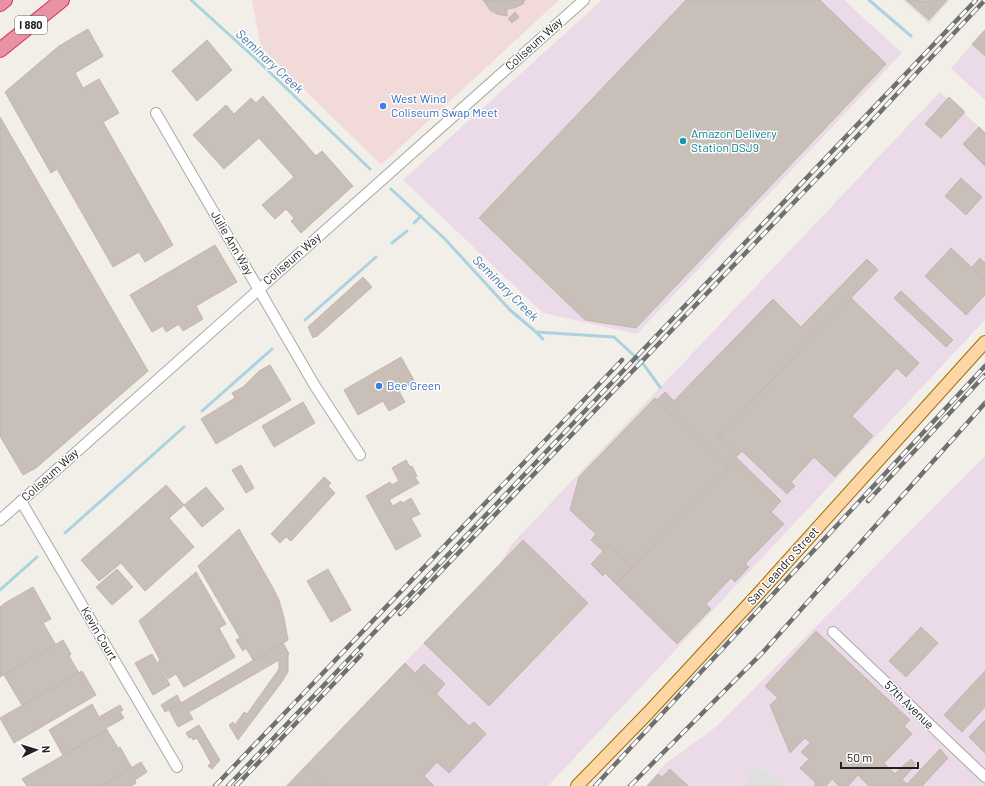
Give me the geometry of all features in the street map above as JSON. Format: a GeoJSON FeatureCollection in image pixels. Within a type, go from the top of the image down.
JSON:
{"type":"FeatureCollection","features":[{"type":"Feature","properties":{"kind":"highway"},"geometry":{"type":"LineString","coordinates":[[0,4],[5,0]]}},
{"type":"Feature","properties":{"kind":"highway","name":"I 880"},"geometry":{"type":"LineString","coordinates":[[0,50],[62,0]]}},
{"type":"Feature","properties":{"kind":"main road","name":"San Leandro Street"},"geometry":{"type":"LineString","coordinates":[[578,786],[758,594],[985,342]]}},
{"type":"Feature","properties":{"kind":"street","name":"Coliseum Way"},"geometry":{"type":"LineString","coordinates":[[0,520],[584,0]]}},
{"type":"Feature","properties":{"kind":"street","name":"Julie Ann Way"},"geometry":{"type":"LineString","coordinates":[[156,113],[315,386],[360,455]]}},
{"type":"Feature","properties":{"kind":"street","name":"Kevin Court"},"geometry":{"type":"LineString","coordinates":[[21,501],[177,766]]}},
{"type":"Feature","properties":{"kind":"street","name":"57th Avenue"},"geometry":{"type":"LineString","coordinates":[[833,632],[985,777]]}},
{"type":"Feature","properties":{"kind":"shaded area","name":"West Wind Coliseum Swap Meet"},"geometry":{"type":"Polygon","coordinates":[[[252,0],[559,0],[381,165],[261,47],[252,0]]]}},
{"type":"Feature","properties":{"kind":"shaded area","name":"Amazon Delivery Station DSJ9"},"geometry":{"type":"Polygon","coordinates":[[[602,0],[844,0],[902,53],[637,334],[543,313],[403,180],[602,0]]]}},
{"type":"Feature","properties":{"kind":"shaded area"},"geometry":{"type":"Polygon","coordinates":[[[903,0],[950,0],[929,24],[903,0]]]}},
{"type":"Feature","properties":{"kind":"shaded area"},"geometry":{"type":"Polygon","coordinates":[[[985,30],[985,100],[951,68],[985,30]]]}},
{"type":"Feature","properties":{"kind":"shaded area"},"geometry":{"type":"Polygon","coordinates":[[[940,92],[985,132],[985,320],[548,786],[285,786],[500,564],[512,544],[940,92]]]}},
{"type":"Feature","properties":{"kind":"shaded area"},"geometry":{"type":"Polygon","coordinates":[[[985,456],[985,786],[785,786],[755,765],[743,786],[646,786],[666,763],[716,727],[985,456]]]}},
{"type":"Feature","properties":{"kind":"shaded area"},"geometry":{"type":"Polygon","coordinates":[[[755,765],[785,786],[743,786],[755,765]]]}},
{"type":"Feature","properties":{"kind":"building"},"geometry":{"type":"Polygon","coordinates":[[[483,0],[525,0],[523,4],[507,9],[507,16],[497,14],[490,10],[483,0]]]}},
{"type":"Feature","properties":{"kind":"building","name":"Amazon Delivery Station DSJ9"},"geometry":{"type":"Polygon","coordinates":[[[686,0],[820,0],[886,64],[636,328],[585,320],[479,218],[686,0]]]}},
{"type":"Feature","properties":{"kind":"building"},"geometry":{"type":"Polygon","coordinates":[[[906,0],[926,1],[947,0],[929,20],[906,0]]]}},
{"type":"Feature","properties":{"kind":"building"},"geometry":{"type":"Polygon","coordinates":[[[515,12],[519,17],[512,23],[508,19],[515,12]]]}},
{"type":"Feature","properties":{"kind":"building"},"geometry":{"type":"Polygon","coordinates":[[[88,29],[103,56],[75,73],[83,88],[99,79],[119,113],[103,122],[173,245],[145,262],[139,252],[113,267],[57,169],[51,173],[5,92],[59,46],[88,29]]]}},
{"type":"Feature","properties":{"kind":"building"},"geometry":{"type":"Polygon","coordinates":[[[985,30],[985,56],[972,44],[985,30]]]}},
{"type":"Feature","properties":{"kind":"building"},"geometry":{"type":"Polygon","coordinates":[[[207,40],[232,70],[197,101],[172,71],[207,40]]]}},
{"type":"Feature","properties":{"kind":"building"},"geometry":{"type":"Polygon","coordinates":[[[263,96],[316,156],[322,151],[353,186],[301,233],[291,221],[294,218],[286,209],[275,219],[262,205],[294,177],[259,138],[224,169],[193,135],[226,105],[234,114],[251,98],[256,103],[263,96]]]}},
{"type":"Feature","properties":{"kind":"building"},"geometry":{"type":"Polygon","coordinates":[[[949,97],[965,112],[941,138],[925,124],[949,97]]]}},
{"type":"Feature","properties":{"kind":"building"},"geometry":{"type":"Polygon","coordinates":[[[0,117],[148,371],[36,468],[23,475],[0,436],[0,117]]]}},
{"type":"Feature","properties":{"kind":"building"},"geometry":{"type":"Polygon","coordinates":[[[979,127],[985,133],[985,166],[963,144],[979,127]]]}},
{"type":"Feature","properties":{"kind":"building"},"geometry":{"type":"Polygon","coordinates":[[[961,178],[982,197],[966,215],[945,196],[961,178]]]}},
{"type":"Feature","properties":{"kind":"building"},"geometry":{"type":"Polygon","coordinates":[[[215,245],[237,282],[196,306],[203,319],[183,331],[179,324],[166,332],[163,326],[152,332],[130,295],[215,245]]]}},
{"type":"Feature","properties":{"kind":"building"},"geometry":{"type":"Polygon","coordinates":[[[951,248],[985,280],[985,295],[966,315],[925,276],[951,248]]]}},
{"type":"Feature","properties":{"kind":"building"},"geometry":{"type":"Polygon","coordinates":[[[980,258],[985,263],[985,280],[972,267],[980,258]]]}},
{"type":"Feature","properties":{"kind":"building"},"geometry":{"type":"Polygon","coordinates":[[[867,259],[878,270],[718,436],[738,455],[726,468],[666,409],[773,299],[801,327],[867,259]]]}},
{"type":"Feature","properties":{"kind":"building"},"geometry":{"type":"Polygon","coordinates":[[[363,277],[372,287],[316,337],[315,336],[313,338],[308,327],[363,277]]]}},
{"type":"Feature","properties":{"kind":"building"},"geometry":{"type":"Polygon","coordinates":[[[901,291],[953,340],[946,347],[894,298],[901,291]]]}},
{"type":"Feature","properties":{"kind":"building"},"geometry":{"type":"Polygon","coordinates":[[[851,298],[919,363],[906,377],[897,368],[852,416],[873,436],[835,477],[814,457],[791,482],[795,486],[787,494],[742,451],[738,455],[718,436],[851,298]]]}},
{"type":"Feature","properties":{"kind":"building","name":"Bee Green"},"geometry":{"type":"Polygon","coordinates":[[[401,357],[415,382],[399,391],[405,402],[389,411],[383,401],[358,415],[344,390],[401,357]]]}},
{"type":"Feature","properties":{"kind":"building"},"geometry":{"type":"Polygon","coordinates":[[[270,365],[291,400],[216,444],[201,419],[235,398],[232,393],[243,387],[259,371],[270,365]]]}},
{"type":"Feature","properties":{"kind":"building"},"geometry":{"type":"Polygon","coordinates":[[[665,392],[674,401],[666,409],[657,400],[665,392]]]}},
{"type":"Feature","properties":{"kind":"building"},"geometry":{"type":"Polygon","coordinates":[[[655,398],[728,469],[632,567],[609,545],[603,551],[591,540],[596,534],[570,510],[579,477],[655,398]]]}},
{"type":"Feature","properties":{"kind":"building"},"geometry":{"type":"Polygon","coordinates":[[[303,402],[315,423],[274,447],[262,426],[303,402]]]}},
{"type":"Feature","properties":{"kind":"building"},"geometry":{"type":"Polygon","coordinates":[[[736,457],[781,501],[771,512],[784,524],[745,564],[749,567],[735,582],[731,578],[706,604],[711,609],[677,644],[616,584],[728,469],[726,468],[736,457]]]}},
{"type":"Feature","properties":{"kind":"building"},"geometry":{"type":"Polygon","coordinates":[[[406,460],[410,467],[412,466],[417,476],[415,477],[419,483],[389,500],[393,506],[401,501],[403,503],[411,498],[420,514],[411,518],[421,536],[396,550],[366,496],[390,482],[392,485],[399,481],[392,468],[406,460]]]}},
{"type":"Feature","properties":{"kind":"building"},"geometry":{"type":"Polygon","coordinates":[[[241,465],[254,488],[246,493],[232,470],[241,465]]]}},
{"type":"Feature","properties":{"kind":"building"},"geometry":{"type":"Polygon","coordinates":[[[324,477],[331,483],[328,486],[335,493],[291,541],[286,537],[280,543],[271,534],[324,477]]]}},
{"type":"Feature","properties":{"kind":"building"},"geometry":{"type":"Polygon","coordinates":[[[166,485],[184,505],[169,518],[194,547],[145,591],[121,563],[99,581],[81,560],[166,485]]]}},
{"type":"Feature","properties":{"kind":"building"},"geometry":{"type":"Polygon","coordinates":[[[206,487],[224,509],[202,527],[184,505],[206,487]]]}},
{"type":"Feature","properties":{"kind":"building"},"geometry":{"type":"Polygon","coordinates":[[[239,529],[279,600],[288,640],[253,660],[246,648],[243,651],[236,640],[240,638],[198,566],[239,529]]]}},
{"type":"Feature","properties":{"kind":"building"},"geometry":{"type":"Polygon","coordinates":[[[523,540],[588,603],[489,706],[424,643],[523,540]]]}},
{"type":"Feature","properties":{"kind":"building"},"geometry":{"type":"Polygon","coordinates":[[[609,545],[632,567],[616,584],[605,573],[603,576],[591,564],[609,545]]]}},
{"type":"Feature","properties":{"kind":"building"},"geometry":{"type":"Polygon","coordinates":[[[117,569],[133,587],[112,605],[96,587],[117,569]]]}},
{"type":"Feature","properties":{"kind":"building"},"geometry":{"type":"Polygon","coordinates":[[[328,569],[351,610],[331,622],[307,581],[328,569]]]}},
{"type":"Feature","properties":{"kind":"building"},"geometry":{"type":"Polygon","coordinates":[[[196,572],[226,624],[219,628],[235,657],[184,687],[176,674],[168,679],[158,662],[160,660],[139,621],[196,572]]]}},
{"type":"Feature","properties":{"kind":"building"},"geometry":{"type":"Polygon","coordinates":[[[33,587],[51,619],[43,623],[56,645],[0,677],[0,607],[33,587]]]}},
{"type":"Feature","properties":{"kind":"building"},"geometry":{"type":"Polygon","coordinates":[[[921,627],[938,643],[906,677],[889,661],[921,627]]]}},
{"type":"Feature","properties":{"kind":"building"},"geometry":{"type":"Polygon","coordinates":[[[816,631],[910,720],[904,726],[912,734],[884,763],[895,774],[911,759],[916,764],[902,780],[907,784],[940,749],[948,758],[922,786],[869,786],[858,775],[848,786],[839,786],[832,779],[826,786],[814,786],[816,783],[800,768],[809,759],[801,752],[810,743],[805,738],[790,753],[770,705],[778,698],[765,686],[816,631]]]}},
{"type":"Feature","properties":{"kind":"building"},"geometry":{"type":"Polygon","coordinates":[[[63,640],[71,654],[69,656],[79,673],[22,705],[4,675],[63,640]]]}},
{"type":"Feature","properties":{"kind":"building"},"geometry":{"type":"Polygon","coordinates":[[[283,643],[289,654],[288,672],[238,740],[229,725],[233,722],[235,725],[244,712],[247,714],[279,669],[279,660],[189,712],[193,719],[178,727],[169,710],[283,643]]]}},
{"type":"Feature","properties":{"kind":"building"},"geometry":{"type":"Polygon","coordinates":[[[152,654],[170,685],[153,695],[135,663],[152,654]]]}},
{"type":"Feature","properties":{"kind":"building"},"geometry":{"type":"Polygon","coordinates":[[[405,663],[469,726],[474,722],[486,734],[449,773],[437,762],[424,776],[434,786],[328,786],[307,765],[405,663]]]}},
{"type":"Feature","properties":{"kind":"building"},"geometry":{"type":"Polygon","coordinates":[[[424,664],[445,684],[436,694],[415,673],[424,664]]]}},
{"type":"Feature","properties":{"kind":"building"},"geometry":{"type":"Polygon","coordinates":[[[82,671],[96,695],[14,743],[0,718],[82,671]]]}},
{"type":"Feature","properties":{"kind":"building"},"geometry":{"type":"Polygon","coordinates":[[[985,671],[985,707],[962,732],[944,715],[985,671]]]}},
{"type":"Feature","properties":{"kind":"building"},"geometry":{"type":"Polygon","coordinates":[[[177,695],[181,703],[165,712],[161,705],[177,695]]]}},
{"type":"Feature","properties":{"kind":"building"},"geometry":{"type":"Polygon","coordinates":[[[92,704],[99,717],[120,705],[123,710],[120,712],[124,718],[106,728],[107,730],[63,755],[49,730],[92,704]]]}},
{"type":"Feature","properties":{"kind":"building"},"geometry":{"type":"Polygon","coordinates":[[[985,720],[985,753],[969,737],[985,720]]]}},
{"type":"Feature","properties":{"kind":"building"},"geometry":{"type":"Polygon","coordinates":[[[199,725],[220,760],[212,769],[208,766],[211,763],[197,738],[193,740],[191,737],[189,738],[186,733],[199,725]]]}},
{"type":"Feature","properties":{"kind":"building"},"geometry":{"type":"Polygon","coordinates":[[[107,730],[118,748],[120,747],[132,768],[101,786],[27,786],[22,779],[107,730]]]}},
{"type":"Feature","properties":{"kind":"building"},"geometry":{"type":"Polygon","coordinates":[[[141,762],[147,772],[135,780],[136,783],[131,786],[101,786],[141,762]]]}},
{"type":"Feature","properties":{"kind":"building"},"geometry":{"type":"Polygon","coordinates":[[[307,765],[328,786],[287,786],[307,765]]]}},
{"type":"Feature","properties":{"kind":"building"},"geometry":{"type":"Polygon","coordinates":[[[670,769],[688,786],[647,786],[658,774],[662,777],[670,769]]]}},
{"type":"Feature","properties":{"kind":"waterway","name":"Seminary Creek"},"geometry":{"type":"LineString","coordinates":[[191,0],[256,59],[370,169]]}},
{"type":"Feature","properties":{"kind":"waterway"},"geometry":{"type":"LineString","coordinates":[[869,0],[911,36]]}},
{"type":"Feature","properties":{"kind":"waterway","name":"Seminary Creek"},"geometry":{"type":"LineString","coordinates":[[391,189],[444,238],[510,310],[536,332],[614,337],[644,365],[660,387]]}},
{"type":"Feature","properties":{"kind":"waterway"},"geometry":{"type":"LineString","coordinates":[[414,223],[421,216]]}},
{"type":"Feature","properties":{"kind":"waterway"},"geometry":{"type":"LineString","coordinates":[[392,243],[407,231]]}},
{"type":"Feature","properties":{"kind":"waterway"},"geometry":{"type":"LineString","coordinates":[[305,320],[376,257]]}},
{"type":"Feature","properties":{"kind":"waterway","name":"Seminary Creek"},"geometry":{"type":"LineString","coordinates":[[536,332],[543,339]]}},
{"type":"Feature","properties":{"kind":"waterway"},"geometry":{"type":"LineString","coordinates":[[202,411],[272,349]]}},
{"type":"Feature","properties":{"kind":"waterway"},"geometry":{"type":"LineString","coordinates":[[65,533],[184,427]]}},
{"type":"Feature","properties":{"kind":"waterway"},"geometry":{"type":"LineString","coordinates":[[0,590],[37,557]]}},
{"type":"Feature","properties":{"kind":"railway"},"geometry":{"type":"LineString","coordinates":[[228,786],[976,0]]}},
{"type":"Feature","properties":{"kind":"railway"},"geometry":{"type":"LineString","coordinates":[[400,614],[868,125],[985,0]]}},
{"type":"Feature","properties":{"kind":"railway"},"geometry":{"type":"LineString","coordinates":[[215,786],[622,360]]}},
{"type":"Feature","properties":{"kind":"railway"},"geometry":{"type":"LineString","coordinates":[[595,786],[985,366]]}},
{"type":"Feature","properties":{"kind":"railway"},"geometry":{"type":"LineString","coordinates":[[868,501],[985,375]]}},
{"type":"Feature","properties":{"kind":"railway"},"geometry":{"type":"LineString","coordinates":[[630,786],[764,651],[985,403]]}},
{"type":"Feature","properties":{"kind":"railway"},"geometry":{"type":"LineString","coordinates":[[236,786],[361,655]]}},
{"type":"Feature","properties":{"kind":"place","name":"West Wind Coliseum Swap Meet"},"geometry":{"type":"Point","coordinates":[383,106]}},
{"type":"Feature","properties":{"kind":"place","name":"Amazon Delivery Station DSJ9"},"geometry":{"type":"Point","coordinates":[683,141]}},
{"type":"Feature","properties":{"kind":"place","name":"Bee Green"},"geometry":{"type":"Point","coordinates":[379,386]}}]}
